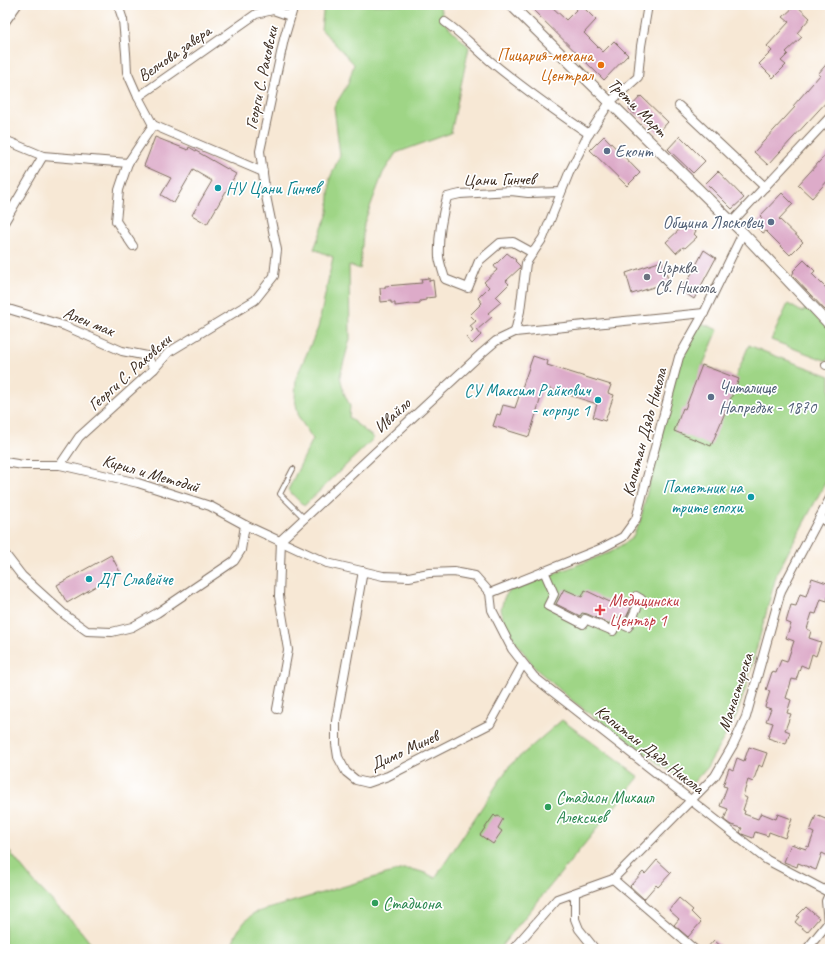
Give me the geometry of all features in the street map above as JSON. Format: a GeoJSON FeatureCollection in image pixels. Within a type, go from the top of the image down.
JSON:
{"type":"FeatureCollection","features":[{"type":"Feature","properties":{"kind":"street"},"geometry":{"type":"LineString","coordinates":[[5,22],[17,5]]}},
{"type":"Feature","properties":{"kind":"street","name":"Велчова завера"},"geometry":{"type":"LineString","coordinates":[[118,5],[123,20],[127,72],[138,97],[256,14],[273,10],[290,16]]}},
{"type":"Feature","properties":{"kind":"street","name":"Георги С. Раковски"},"geometry":{"type":"LineString","coordinates":[[60,465],[79,437],[154,369],[169,352],[255,300],[274,276],[277,250],[266,196],[260,151],[274,82],[294,5]]}},
{"type":"Feature","properties":{"kind":"street","name":"Трети Март"},"geometry":{"type":"LineString","coordinates":[[511,5],[732,222],[830,325]]}},
{"type":"Feature","properties":{"kind":"street"},"geometry":{"type":"LineString","coordinates":[[515,332],[520,311],[526,263],[543,238],[561,192],[589,134],[610,102],[638,77],[648,5]]}},
{"type":"Feature","properties":{"kind":"street"},"geometry":{"type":"LineString","coordinates":[[445,22],[460,33],[489,60],[589,134]]}},
{"type":"Feature","properties":{"kind":"street"},"geometry":{"type":"LineString","coordinates":[[138,97],[153,124],[263,172]]}},
{"type":"Feature","properties":{"kind":"street"},"geometry":{"type":"LineString","coordinates":[[679,106],[765,187]]}},
{"type":"Feature","properties":{"kind":"street"},"geometry":{"type":"LineString","coordinates":[[732,222],[830,117]]}},
{"type":"Feature","properties":{"kind":"street"},"geometry":{"type":"LineString","coordinates":[[133,246],[116,221],[119,190],[128,163],[153,124]]}},
{"type":"Feature","properties":{"kind":"street"},"geometry":{"type":"LineString","coordinates":[[5,140],[44,156],[128,163]]}},
{"type":"Feature","properties":{"kind":"street"},"geometry":{"type":"LineString","coordinates":[[5,221],[44,156]]}},
{"type":"Feature","properties":{"kind":"street","name":"Цани Гинчев"},"geometry":{"type":"LineString","coordinates":[[533,253],[513,242],[500,243],[479,261],[468,288],[445,279],[439,258],[442,224],[447,197],[460,194],[511,191],[528,193],[561,192]]}},
{"type":"Feature","properties":{"kind":"street","name":"Капитан Дядо Никола"},"geometry":{"type":"LineString","coordinates":[[490,594],[544,571],[600,550],[623,537],[636,519],[679,357],[704,313],[742,233]]}},
{"type":"Feature","properties":{"kind":"street","name":"Ален мак"},"geometry":{"type":"LineString","coordinates":[[5,308],[65,326],[122,351],[147,356],[154,369]]}},
{"type":"Feature","properties":{"kind":"street","name":"Ивайло"},"geometry":{"type":"LineString","coordinates":[[281,540],[496,341],[515,332],[704,313]]}},
{"type":"Feature","properties":{"kind":"street","name":"Кирил и Методий"},"geometry":{"type":"LineString","coordinates":[[5,462],[23,465],[60,465],[138,483],[210,506],[245,525],[281,540]]}},
{"type":"Feature","properties":{"kind":"street","name":"Манастирска"},"geometry":{"type":"LineString","coordinates":[[513,949],[556,900],[613,879],[715,776],[733,745],[746,717],[781,591],[830,498]]}},
{"type":"Feature","properties":{"kind":"street"},"geometry":{"type":"LineString","coordinates":[[820,517],[830,525]]}},
{"type":"Feature","properties":{"kind":"street"},"geometry":{"type":"LineString","coordinates":[[5,554],[22,576],[65,615],[87,631],[112,632],[132,627],[157,613],[234,561],[241,550],[245,525]]}},
{"type":"Feature","properties":{"kind":"street"},"geometry":{"type":"LineString","coordinates":[[277,709],[288,650],[279,596],[281,540]]}},
{"type":"Feature","properties":{"kind":"street","name":"Капитан Дядо Никола"},"geometry":{"type":"LineString","coordinates":[[281,540],[327,563],[383,576],[409,577],[429,573],[454,572],[475,576],[490,594],[492,610],[512,649],[534,677],[767,860],[830,893]]}},
{"type":"Feature","properties":{"kind":"street","name":"Димо Минев"},"geometry":{"type":"LineString","coordinates":[[363,571],[336,722],[336,744],[338,757],[346,772],[356,780],[368,783],[388,776],[490,724],[524,664]]}},
{"type":"Feature","properties":{"kind":"street"},"geometry":{"type":"LineString","coordinates":[[544,571],[554,594],[548,606],[583,624],[585,619],[613,631],[617,622],[628,627],[641,599],[636,596]]}},
{"type":"Feature","properties":{"kind":"street"},"geometry":{"type":"LineString","coordinates":[[613,879],[694,949]]}},
{"type":"Feature","properties":{"kind":"street"},"geometry":{"type":"LineString","coordinates":[[575,893],[575,920],[579,929],[595,949]]}},
{"type":"Feature","properties":{"kind":"street"},"geometry":{"type":"LineString","coordinates":[[808,949],[829,926],[826,901],[830,893]]}},
{"type":"Feature","properties":{"kind":"lane"},"geometry":{"type":"LineString","coordinates":[[293,469],[280,494],[304,518]]}},
{"type":"Feature","properties":{"kind":"green space"},"geometry":{"type":"Polygon","coordinates":[[[324,5],[439,5],[446,24],[469,47],[451,133],[396,153],[383,173],[364,223],[360,269],[349,265],[350,339],[340,376],[344,393],[350,406],[349,418],[374,438],[304,506],[288,490],[313,439],[299,418],[295,399],[296,378],[318,328],[333,257],[314,249],[328,213],[330,178],[340,155],[334,107],[348,84],[354,64],[321,29],[324,5]]]}},
{"type":"Feature","properties":{"kind":"green space"},"geometry":{"type":"Polygon","coordinates":[[[788,304],[802,312],[807,308],[830,331],[830,355],[827,361],[771,340],[788,304]]]}},
{"type":"Feature","properties":{"kind":"green space"},"geometry":{"type":"Polygon","coordinates":[[[699,322],[718,330],[703,365],[735,378],[749,345],[830,376],[830,474],[777,573],[746,687],[735,719],[707,767],[690,786],[574,702],[536,669],[515,641],[503,620],[501,609],[504,598],[509,591],[611,552],[632,538],[640,522],[679,357],[699,322]]]}},
{"type":"Feature","properties":{"kind":"green space","name":"Стадион Михаил Алексиев"},"geometry":{"type":"Polygon","coordinates":[[[562,720],[639,777],[499,949],[231,949],[234,938],[239,929],[254,913],[403,869],[420,871],[435,878],[510,765],[562,720]]]}},
{"type":"Feature","properties":{"kind":"green space"},"geometry":{"type":"Polygon","coordinates":[[[5,846],[33,881],[80,930],[95,949],[5,949],[5,846]]]}},
{"type":"Feature","properties":{"kind":"building"},"geometry":{"type":"Polygon","coordinates":[[[528,5],[550,5],[566,20],[581,5],[596,20],[584,33],[603,52],[614,41],[628,55],[604,80],[528,5]]]}},
{"type":"Feature","properties":{"kind":"building"},"geometry":{"type":"Polygon","coordinates":[[[796,5],[810,18],[797,33],[802,37],[786,52],[788,54],[781,61],[786,65],[773,78],[759,64],[772,51],[767,46],[789,22],[783,17],[796,5]]]}},
{"type":"Feature","properties":{"kind":"building"},"geometry":{"type":"Polygon","coordinates":[[[830,60],[830,98],[768,165],[754,152],[795,107],[793,106],[820,75],[818,74],[830,60]]]}},
{"type":"Feature","properties":{"kind":"building"},"geometry":{"type":"Polygon","coordinates":[[[641,96],[668,122],[658,133],[629,109],[641,96]]]}},
{"type":"Feature","properties":{"kind":"building"},"geometry":{"type":"Polygon","coordinates":[[[604,136],[640,173],[627,186],[590,150],[604,136]]]}},
{"type":"Feature","properties":{"kind":"building"},"geometry":{"type":"Polygon","coordinates":[[[680,136],[705,161],[693,173],[668,149],[680,136]]]}},
{"type":"Feature","properties":{"kind":"building","name":"НУ Цани Гинчев"},"geometry":{"type":"Polygon","coordinates":[[[155,137],[188,150],[189,147],[236,174],[207,224],[192,215],[212,181],[193,170],[174,203],[161,195],[171,178],[144,166],[155,137]]]}},
{"type":"Feature","properties":{"kind":"building"},"geometry":{"type":"Polygon","coordinates":[[[830,150],[830,178],[812,198],[798,185],[830,150]]]}},
{"type":"Feature","properties":{"kind":"building"},"geometry":{"type":"Polygon","coordinates":[[[718,171],[744,198],[732,209],[706,183],[718,171]]]}},
{"type":"Feature","properties":{"kind":"building","name":"Община Лясковец"},"geometry":{"type":"Polygon","coordinates":[[[782,193],[793,204],[779,219],[803,242],[790,255],[766,231],[763,233],[755,225],[762,218],[760,216],[782,193]]]}},
{"type":"Feature","properties":{"kind":"building"},"geometry":{"type":"Polygon","coordinates":[[[689,223],[696,231],[694,234],[697,237],[685,248],[683,247],[676,253],[666,242],[689,223]]]}},
{"type":"Feature","properties":{"kind":"building"},"geometry":{"type":"Polygon","coordinates":[[[704,250],[716,258],[694,299],[679,289],[683,283],[686,284],[704,250]]]}},
{"type":"Feature","properties":{"kind":"building"},"geometry":{"type":"Polygon","coordinates":[[[507,253],[516,260],[515,261],[520,268],[506,281],[509,284],[496,297],[501,302],[488,313],[492,317],[477,330],[481,335],[472,344],[466,337],[473,330],[470,326],[476,321],[470,315],[482,303],[478,298],[489,287],[484,282],[497,270],[494,266],[507,253]]]}},
{"type":"Feature","properties":{"kind":"building"},"geometry":{"type":"Polygon","coordinates":[[[804,260],[815,271],[812,274],[830,292],[830,305],[825,310],[792,275],[794,272],[793,271],[804,260]]]}},
{"type":"Feature","properties":{"kind":"building","name":"Църква Св. Никола"},"geometry":{"type":"Polygon","coordinates":[[[662,261],[669,282],[632,294],[626,273],[662,261]]]}},
{"type":"Feature","properties":{"kind":"building"},"geometry":{"type":"Polygon","coordinates":[[[429,278],[429,281],[433,280],[435,297],[426,298],[426,300],[420,301],[420,303],[395,306],[395,303],[391,303],[391,301],[381,302],[380,288],[385,288],[385,286],[422,283],[421,279],[429,278]]]}},
{"type":"Feature","properties":{"kind":"building","name":"СУ Максим Райкович - корпус 1"},"geometry":{"type":"Polygon","coordinates":[[[533,356],[548,361],[547,365],[611,385],[608,393],[614,395],[605,421],[593,417],[597,404],[544,387],[529,437],[493,426],[497,414],[500,415],[503,405],[515,408],[533,356]]]}},
{"type":"Feature","properties":{"kind":"building","name":"Читалище Напредък - 1870"},"geometry":{"type":"Polygon","coordinates":[[[702,365],[739,379],[711,446],[674,431],[683,408],[685,409],[702,365]]]}},
{"type":"Feature","properties":{"kind":"building","name":"ДГ Славейче"},"geometry":{"type":"Polygon","coordinates":[[[111,555],[120,572],[67,603],[57,585],[111,555]]]}},
{"type":"Feature","properties":{"kind":"building"},"geometry":{"type":"Polygon","coordinates":[[[812,578],[830,584],[830,591],[827,601],[821,599],[816,614],[812,613],[807,629],[811,631],[809,638],[821,642],[816,656],[812,654],[808,668],[801,665],[796,680],[792,679],[786,698],[791,700],[787,713],[791,714],[785,730],[790,732],[786,744],[768,738],[773,723],[766,721],[771,709],[765,707],[770,691],[766,690],[772,672],[776,673],[781,660],[787,662],[794,641],[786,638],[791,624],[786,622],[791,605],[796,606],[800,594],[806,596],[812,578]]]}},
{"type":"Feature","properties":{"kind":"building","name":"Медицински Център 1"},"geometry":{"type":"Polygon","coordinates":[[[564,589],[582,597],[585,590],[612,603],[615,597],[632,605],[625,620],[614,616],[610,624],[587,614],[582,613],[580,616],[556,604],[564,589]]]}},
{"type":"Feature","properties":{"kind":"building"},"geometry":{"type":"Polygon","coordinates":[[[749,747],[767,753],[762,767],[759,765],[753,782],[748,780],[743,796],[747,798],[743,810],[745,811],[744,814],[758,819],[761,813],[776,819],[778,814],[792,819],[785,838],[769,832],[768,836],[755,832],[753,838],[742,834],[740,832],[742,828],[731,825],[724,820],[728,809],[720,806],[727,787],[723,786],[729,768],[733,770],[737,758],[744,761],[749,747]]]}},
{"type":"Feature","properties":{"kind":"building"},"geometry":{"type":"Polygon","coordinates":[[[494,815],[503,819],[498,828],[502,831],[493,844],[480,835],[494,815]]]}},
{"type":"Feature","properties":{"kind":"building"},"geometry":{"type":"Polygon","coordinates":[[[816,815],[830,821],[830,852],[828,856],[822,853],[816,870],[798,863],[797,867],[784,862],[791,844],[806,849],[807,846],[809,847],[814,833],[810,831],[816,815]]]}},
{"type":"Feature","properties":{"kind":"building"},"geometry":{"type":"Polygon","coordinates":[[[657,860],[671,873],[658,887],[656,885],[644,899],[630,886],[643,872],[645,874],[657,860]]]}},
{"type":"Feature","properties":{"kind":"building"},"geometry":{"type":"Polygon","coordinates":[[[679,898],[693,910],[691,912],[701,922],[688,937],[674,925],[679,919],[669,910],[679,898]]]}},
{"type":"Feature","properties":{"kind":"building"},"geometry":{"type":"Polygon","coordinates":[[[806,907],[819,918],[807,932],[795,922],[799,917],[797,916],[806,907]]]}},
{"type":"Feature","properties":{"kind":"building"},"geometry":{"type":"Polygon","coordinates":[[[714,940],[724,949],[706,949],[714,940]]]}},
{"type":"Feature","properties":{"kind":"place","name":"Пицария-механа Централ"},"geometry":{"type":"Point","coordinates":[601,65]}},
{"type":"Feature","properties":{"kind":"place","name":"Еконт"},"geometry":{"type":"Point","coordinates":[607,151]}},
{"type":"Feature","properties":{"kind":"place","name":"НУ Цани Гинчев"},"geometry":{"type":"Point","coordinates":[218,188]}},
{"type":"Feature","properties":{"kind":"place","name":"Община Лясковец"},"geometry":{"type":"Point","coordinates":[771,222]}},
{"type":"Feature","properties":{"kind":"place","name":"Църква Св. Никола"},"geometry":{"type":"Point","coordinates":[647,277]}},
{"type":"Feature","properties":{"kind":"place","name":"Читалище Напредък - 1870"},"geometry":{"type":"Point","coordinates":[711,397]}},
{"type":"Feature","properties":{"kind":"place","name":"СУ Максим Райкович - корпус 1"},"geometry":{"type":"Point","coordinates":[598,400]}},
{"type":"Feature","properties":{"kind":"place","name":"Паметник на трите епохи"},"geometry":{"type":"Point","coordinates":[751,497]}},
{"type":"Feature","properties":{"kind":"place","name":"ДГ Славейче"},"geometry":{"type":"Point","coordinates":[89,579]}},
{"type":"Feature","properties":{"kind":"place","name":"Медицински Център 1"},"geometry":{"type":"Point","coordinates":[600,610]}},
{"type":"Feature","properties":{"kind":"place","name":"Стадион Михаил Алексиев"},"geometry":{"type":"Point","coordinates":[548,807]}},
{"type":"Feature","properties":{"kind":"place","name":"Стадиона"},"geometry":{"type":"Point","coordinates":[375,903]}}]}
